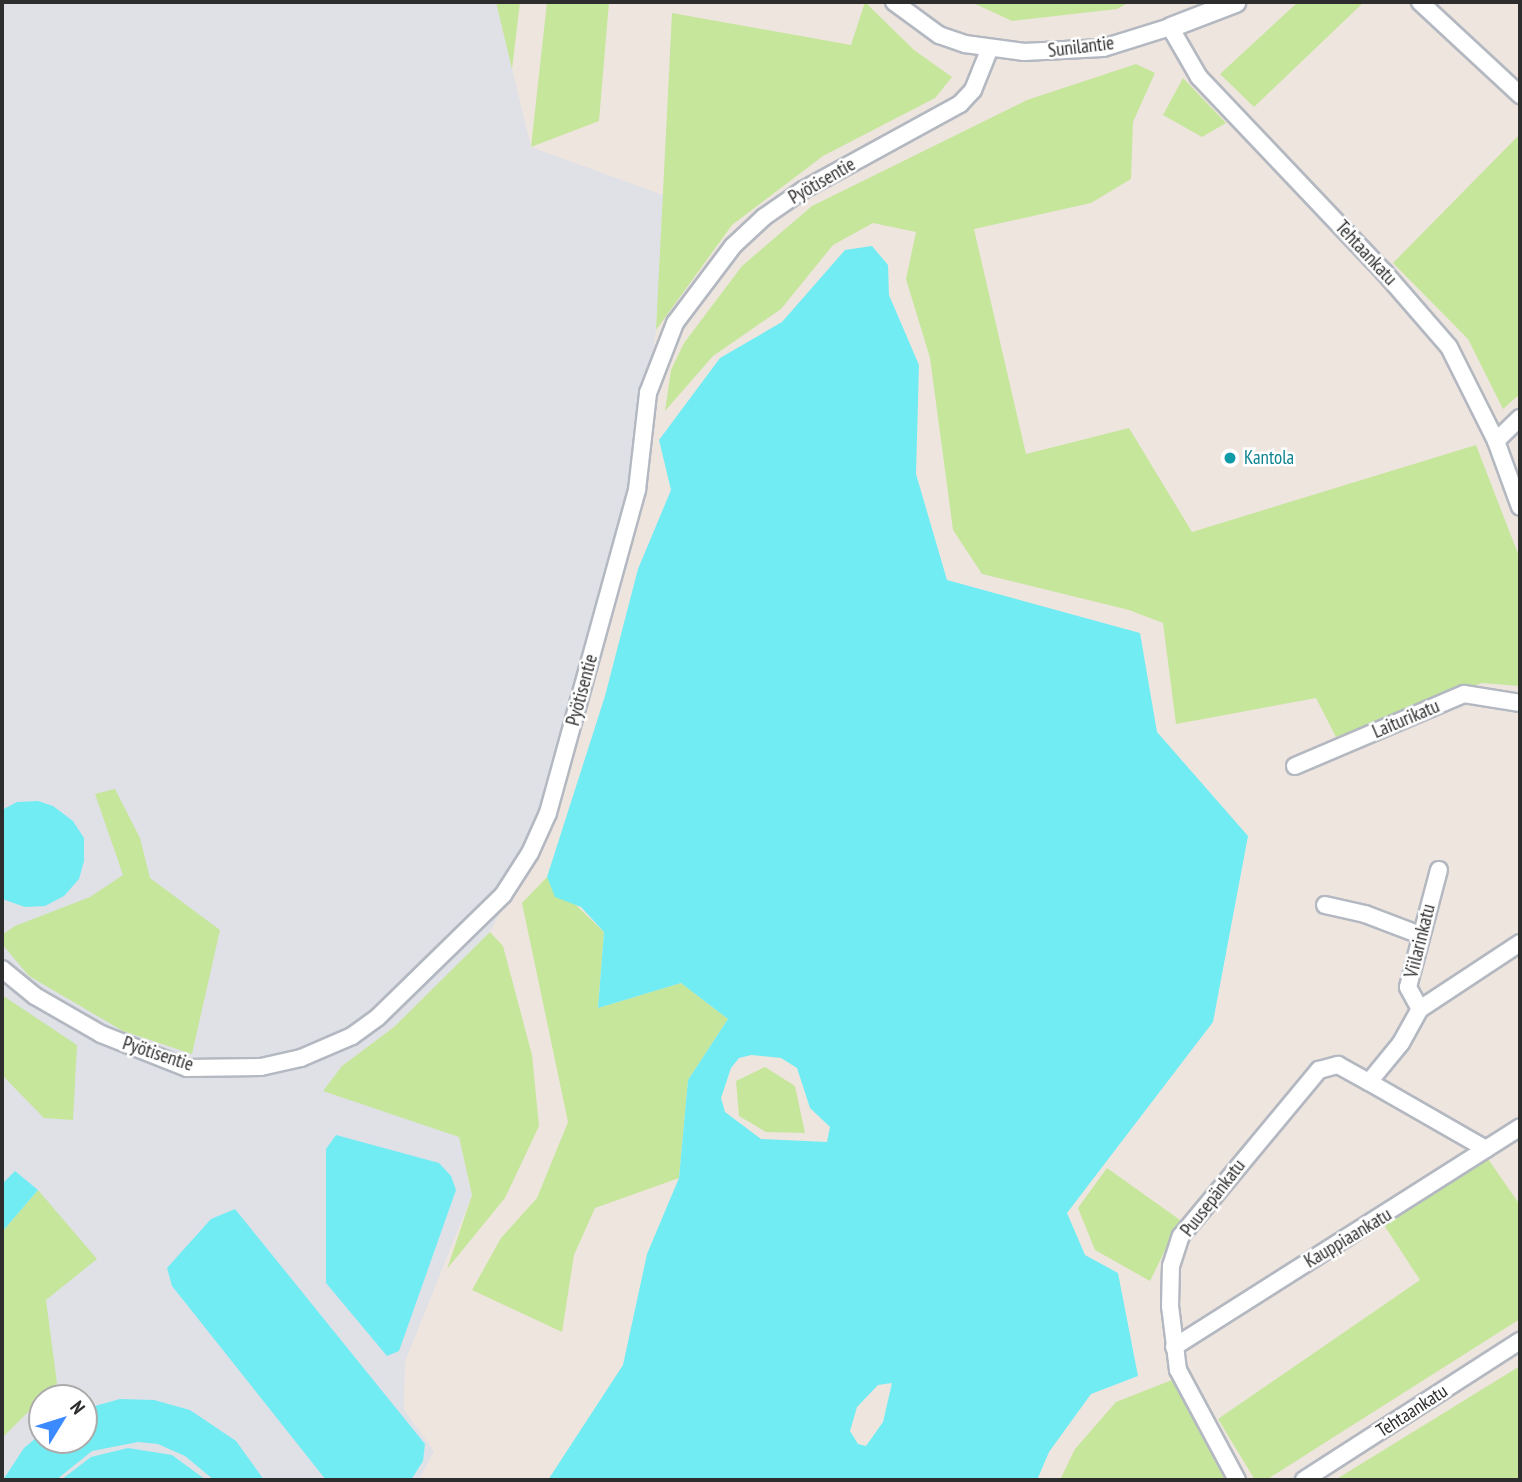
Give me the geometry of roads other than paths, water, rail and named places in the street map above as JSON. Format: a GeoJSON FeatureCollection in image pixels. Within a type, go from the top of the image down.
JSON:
{"type":"FeatureCollection","features":[{"type":"Feature","properties":{"kind":"street","name":"Sunilantie"},"geometry":{"type":"LineString","coordinates":[[894,2],[939,35],[990,48],[1080,51],[1170,27]]}},
{"type":"Feature","properties":{"kind":"street"},"geometry":{"type":"LineString","coordinates":[[1170,27],[1235,2]]}},
{"type":"Feature","properties":{"kind":"street"},"geometry":{"type":"LineString","coordinates":[[1420,2],[1520,95]]}},
{"type":"Feature","properties":{"kind":"street","name":"Tehtaankatu"},"geometry":{"type":"LineString","coordinates":[[1170,27],[1199,77],[1384,272],[1449,347],[1496,441],[1520,507]]}},
{"type":"Feature","properties":{"kind":"street","name":"Pyötisentie"},"geometry":{"type":"LineString","coordinates":[[2,969],[35,996],[101,1034],[187,1068],[261,1067],[301,1058],[352,1036],[387,1008],[503,895],[530,853],[548,813],[637,491],[648,393],[675,323],[733,246],[765,217],[803,190],[960,104],[983,72],[990,48]]}},
{"type":"Feature","properties":{"kind":"street"},"geometry":{"type":"LineString","coordinates":[[1496,441],[1520,418]]}},
{"type":"Feature","properties":{"kind":"street","name":"Laiturikatu"},"geometry":{"type":"LineString","coordinates":[[1295,766],[1464,694],[1520,703]]}},
{"type":"Feature","properties":{"kind":"street","name":"Viilarinkatu"},"geometry":{"type":"LineString","coordinates":[[1420,1009],[1408,987],[1439,870]]}},
{"type":"Feature","properties":{"kind":"street"},"geometry":{"type":"LineString","coordinates":[[1325,905],[1365,914],[1420,935]]}},
{"type":"Feature","properties":{"kind":"street"},"geometry":{"type":"LineString","coordinates":[[1369,1082],[1401,1043],[1420,1009],[1520,943]]}},
{"type":"Feature","properties":{"kind":"street","name":"Puusepänkatu"},"geometry":{"type":"LineString","coordinates":[[1237,1480],[1185,1388],[1174,1347],[1171,1266],[1181,1236],[1198,1212],[1319,1070],[1338,1065],[1486,1149]]}},
{"type":"Feature","properties":{"kind":"street","name":"Kauppiaankatu"},"geometry":{"type":"LineString","coordinates":[[1174,1347],[1520,1127]]}},
{"type":"Feature","properties":{"kind":"street","name":"Tehtaankatu"},"geometry":{"type":"LineString","coordinates":[[1304,1480],[1520,1341]]}},
{"type":"Feature","properties":{"kind":"water"},"geometry":{"type":"Polygon","coordinates":[[[872,246],[888,265],[889,295],[919,365],[916,474],[947,580],[1140,633],[1157,732],[1248,836],[1213,1022],[1067,1213],[1085,1255],[1118,1273],[1138,1376],[1091,1394],[1049,1452],[1037,1480],[548,1480],[623,1365],[647,1254],[679,1178],[688,1080],[728,1019],[681,983],[598,1008],[604,932],[581,907],[555,897],[547,877],[605,696],[638,569],[671,490],[659,440],[720,358],[782,322],[845,250],[872,246]],[[751,1055],[739,1058],[731,1068],[721,1098],[725,1112],[761,1139],[827,1142],[830,1127],[810,1108],[797,1068],[781,1058],[751,1055]],[[892,1383],[878,1385],[857,1407],[850,1431],[858,1444],[866,1446],[883,1422],[892,1383]]]}},
{"type":"Feature","properties":{"kind":"water"},"geometry":{"type":"Polygon","coordinates":[[[38,801],[53,806],[73,821],[84,838],[84,861],[79,879],[64,896],[45,906],[25,907],[2,899],[2,810],[17,802],[38,801]]]}},
{"type":"Feature","properties":{"kind":"water"},"geometry":{"type":"Polygon","coordinates":[[[336,1135],[439,1163],[451,1176],[456,1190],[399,1351],[387,1356],[326,1283],[326,1149],[336,1135]]]}},
{"type":"Feature","properties":{"kind":"water"},"geometry":{"type":"Polygon","coordinates":[[[15,1171],[38,1190],[2,1232],[2,1184],[15,1171]]]}},
{"type":"Feature","properties":{"kind":"water"},"geometry":{"type":"Polygon","coordinates":[[[235,1209],[425,1444],[423,1461],[411,1480],[326,1480],[172,1286],[167,1268],[211,1219],[235,1209]]]}},
{"type":"Feature","properties":{"kind":"water"},"geometry":{"type":"Polygon","coordinates":[[[120,1399],[154,1400],[190,1410],[236,1441],[264,1480],[214,1480],[185,1456],[158,1444],[138,1442],[98,1450],[98,1405],[120,1399]]]}},
{"type":"Feature","properties":{"kind":"water"},"geometry":{"type":"Polygon","coordinates":[[[28,1445],[28,1454],[88,1454],[56,1480],[3,1480],[28,1445]]]}},
{"type":"Feature","properties":{"kind":"water"},"geometry":{"type":"Polygon","coordinates":[[[128,1448],[172,1455],[206,1480],[61,1480],[91,1457],[128,1448]]]}},
{"type":"Feature","properties":{"kind":"place","name":"Kantola"},"geometry":{"type":"Point","coordinates":[1230,458]}}]}
